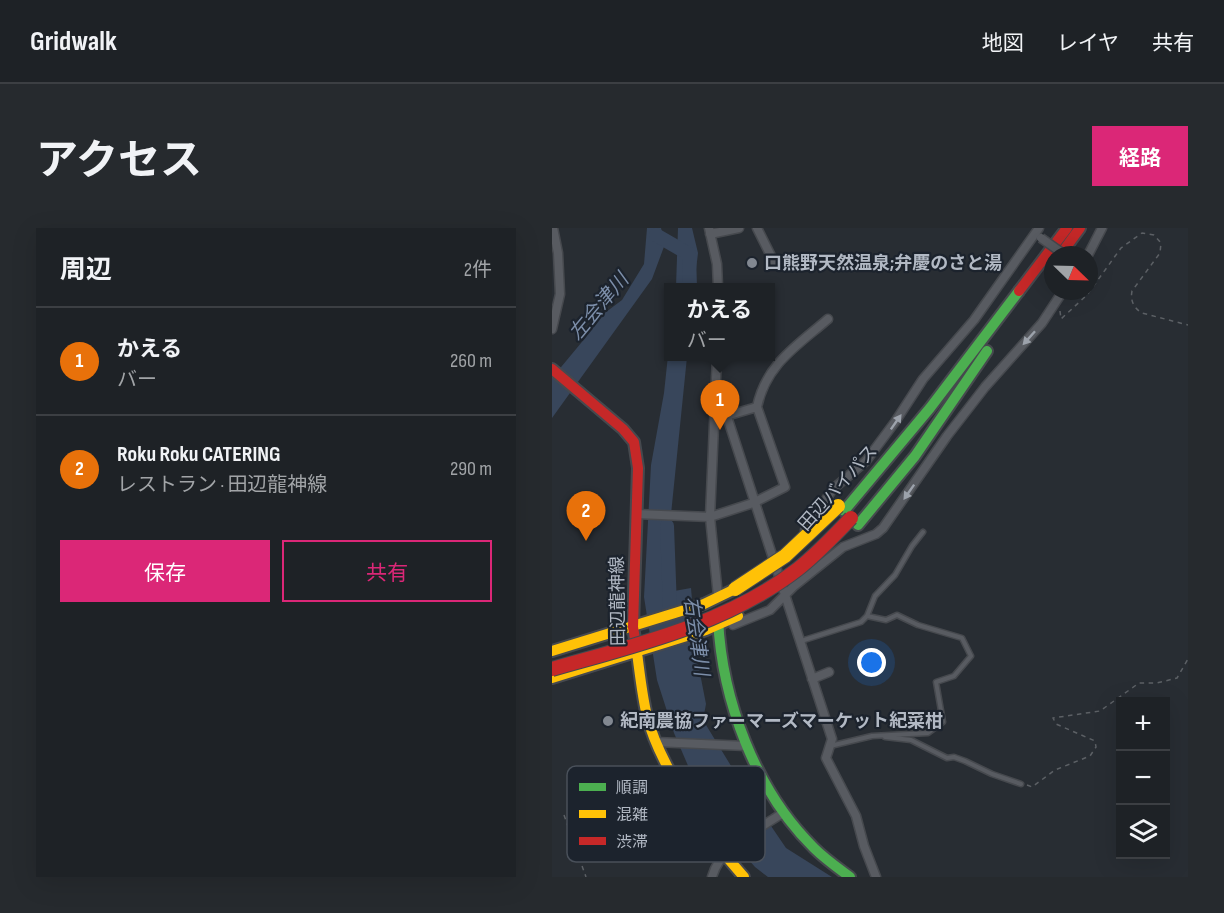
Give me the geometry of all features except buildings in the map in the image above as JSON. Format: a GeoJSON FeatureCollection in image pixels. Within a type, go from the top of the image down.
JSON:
{"type":"FeatureCollection","features":[{"type":"Feature","properties":{"kind":"main road","name":"田辺バイパス"},"geometry":{"type":"LineString","coordinates":[[553,675],[695,625],[730,610],[792,574],[819,551],[1067,228]]}},
{"type":"Feature","properties":{"kind":"main road"},"geometry":{"type":"LineString","coordinates":[[1067,246],[1080,228]]}},
{"type":"Feature","properties":{"kind":"main road"},"geometry":{"type":"LineString","coordinates":[[552,651],[704,604],[735,589],[847,515],[915,456],[987,351],[1044,276]]}},
{"type":"Feature","properties":{"kind":"main road","name":"田辺龍神線"},"geometry":{"type":"LineString","coordinates":[[552,369],[592,401],[634,442],[638,468],[640,515],[637,626],[647,717],[668,766]]}},
{"type":"Feature","properties":{"kind":"main road","name":"田辺バイパス"},"geometry":{"type":"LineString","coordinates":[[552,659],[683,619],[726,602],[786,567],[847,515]]}},
{"type":"Feature","properties":{"kind":"main road"},"geometry":{"type":"LineString","coordinates":[[553,675],[641,651],[712,628],[738,616],[790,585],[847,515]]}},
{"type":"Feature","properties":{"kind":"main road"},"geometry":{"type":"LineString","coordinates":[[718,596],[712,628],[742,745],[754,766]]}},
{"type":"Feature","properties":{"kind":"main road"},"geometry":{"type":"LineString","coordinates":[[765,785],[782,814],[809,843],[850,877]]}},
{"type":"Feature","properties":{"kind":"main road","name":"田辺龍神線"},"geometry":{"type":"LineString","coordinates":[[732,862],[744,877]]}},
{"type":"Feature","properties":{"kind":"street"},"geometry":{"type":"LineString","coordinates":[[552,329],[560,294],[558,253],[553,228]]}},
{"type":"Feature","properties":{"kind":"street"},"geometry":{"type":"LineString","coordinates":[[718,283],[717,264],[710,231],[740,228]]}},
{"type":"Feature","properties":{"kind":"street"},"geometry":{"type":"LineString","coordinates":[[757,228],[775,264]]}},
{"type":"Feature","properties":{"kind":"street"},"geometry":{"type":"LineString","coordinates":[[1027,228],[1038,233],[1054,246]]}},
{"type":"Feature","properties":{"kind":"street"},"geometry":{"type":"LineString","coordinates":[[1093,246],[1102,228]]}},
{"type":"Feature","properties":{"kind":"street"},"geometry":{"type":"LineString","coordinates":[[773,557],[804,532],[833,489],[866,461],[896,422],[924,379],[974,320],[1038,233]]}},
{"type":"Feature","properties":{"kind":"street"},"geometry":{"type":"LineString","coordinates":[[712,628],[731,625],[770,610],[843,547],[876,534],[883,528],[947,436],[985,387],[1042,323],[1058,300]]}},
{"type":"Feature","properties":{"kind":"street"},"geometry":{"type":"LineString","coordinates":[[640,515],[707,517],[786,491],[757,407],[761,390],[775,367],[797,343],[828,320]]}},
{"type":"Feature","properties":{"kind":"street"},"geometry":{"type":"LineString","coordinates":[[717,361],[707,517],[718,596]]}},
{"type":"Feature","properties":{"kind":"street"},"geometry":{"type":"LineString","coordinates":[[717,386],[832,739],[826,758],[856,816],[876,877]]}},
{"type":"Feature","properties":{"kind":"street"},"geometry":{"type":"LineString","coordinates":[[726,416],[757,407]]}},
{"type":"Feature","properties":{"kind":"street"},"geometry":{"type":"LineString","coordinates":[[812,679],[829,672]]}},
{"type":"Feature","properties":{"kind":"street"},"geometry":{"type":"LineString","coordinates":[[656,742],[742,745]]}},
{"type":"Feature","properties":{"kind":"street"},"geometry":{"type":"LineString","coordinates":[[765,826],[782,814]]}},
{"type":"Feature","properties":{"kind":"street"},"geometry":{"type":"LineString","coordinates":[[712,877],[718,862]]}},
{"type":"Feature","properties":{"kind":"lane"},"geometry":{"type":"LineString","coordinates":[[801,641],[861,622],[867,616],[875,596],[896,575],[912,546],[923,532]]}},
{"type":"Feature","properties":{"kind":"lane"},"geometry":{"type":"LineString","coordinates":[[830,746],[872,736],[928,733],[943,722],[936,682],[954,676],[971,656],[962,638],[918,625],[897,615],[886,620],[867,616]]}},
{"type":"Feature","properties":{"kind":"lane"},"geometry":{"type":"LineString","coordinates":[[872,736],[911,740],[947,758],[954,757],[1021,784]]}},
{"type":"Feature","properties":{"kind":"path"},"geometry":{"type":"LineString","coordinates":[[1060,311],[1061,319],[1087,295],[1121,248],[1142,233],[1154,235],[1161,243],[1160,254],[1132,291],[1131,297],[1136,310],[1142,314],[1188,325]]}},
{"type":"Feature","properties":{"kind":"path"},"geometry":{"type":"LineString","coordinates":[[1021,784],[1032,787],[1056,770],[1090,756],[1096,747],[1095,741],[1056,724],[1053,718],[1100,711],[1139,683],[1177,678],[1188,659]]}},
{"type":"Feature","properties":{"kind":"path"},"geometry":{"type":"LineString","coordinates":[[564,815],[567,823]]}},
{"type":"Feature","properties":{"kind":"path"},"geometry":{"type":"LineString","coordinates":[[581,862],[586,877]]}},
{"type":"Feature","properties":{"kind":"water"},"geometry":{"type":"Polygon","coordinates":[[[647,228],[661,228],[665,244],[652,279],[552,418],[552,378],[586,337],[590,324],[622,300],[644,264],[647,228]]]}},
{"type":"Feature","properties":{"kind":"water"},"geometry":{"type":"Polygon","coordinates":[[[678,228],[692,228],[698,253],[694,283],[676,283],[678,228]]]}},
{"type":"Feature","properties":{"kind":"water"},"geometry":{"type":"Polygon","coordinates":[[[667,361],[687,361],[663,593],[691,588],[697,658],[706,704],[703,720],[731,766],[688,766],[674,733],[657,680],[644,597],[651,465],[667,361]]]}},
{"type":"Feature","properties":{"kind":"water"},"geometry":{"type":"Polygon","coordinates":[[[765,817],[786,848],[832,877],[768,877],[751,862],[765,862],[765,817]]]}},
{"type":"Feature","properties":{"kind":"waterway","name":"右会津川"},"geometry":{"type":"LineString","coordinates":[[656,235],[689,254],[690,283]]}},
{"type":"Feature","properties":{"kind":"waterway","name":"右会津川"},"geometry":{"type":"LineString","coordinates":[[667,526],[670,608]]}},
{"type":"Feature","properties":{"kind":"traffic: fast"},"geometry":{"type":"LineString","coordinates":[[844,511],[930,408],[1019,291]]}},
{"type":"Feature","properties":{"kind":"traffic: fast"},"geometry":{"type":"LineString","coordinates":[[858,525],[915,456],[987,351]]}},
{"type":"Feature","properties":{"kind":"traffic: fast"},"geometry":{"type":"LineString","coordinates":[[718,619],[726,681],[745,742],[757,766]]}},
{"type":"Feature","properties":{"kind":"traffic: fast"},"geometry":{"type":"LineString","coordinates":[[765,782],[793,825],[818,852],[850,877]]}},
{"type":"Feature","properties":{"kind":"traffic: slow"},"geometry":{"type":"LineString","coordinates":[[735,589],[785,556],[838,506]]}},
{"type":"Feature","properties":{"kind":"traffic: slow"},"geometry":{"type":"LineString","coordinates":[[552,651],[704,604],[735,589]]}},
{"type":"Feature","properties":{"kind":"traffic: slow"},"geometry":{"type":"LineString","coordinates":[[552,678],[706,630],[738,616]]}},
{"type":"Feature","properties":{"kind":"traffic: slow"},"geometry":{"type":"LineString","coordinates":[[635,639],[647,716],[667,766]]}},
{"type":"Feature","properties":{"kind":"traffic: slow"},"geometry":{"type":"LineString","coordinates":[[732,862],[744,877]]}},
{"type":"Feature","properties":{"kind":"traffic: jam"},"geometry":{"type":"LineString","coordinates":[[1019,291],[1067,228]]}},
{"type":"Feature","properties":{"kind":"traffic: jam"},"geometry":{"type":"LineString","coordinates":[[1067,246],[1080,228]]}},
{"type":"Feature","properties":{"kind":"traffic: jam"},"geometry":{"type":"LineString","coordinates":[[552,369],[623,429],[634,442],[638,468],[633,627],[635,639]]}},
{"type":"Feature","properties":{"kind":"traffic: jam"},"geometry":{"type":"LineString","coordinates":[[552,669],[680,631],[741,604],[798,569],[851,518]]}},
{"type":"Feature","properties":{"kind":"place","name":"口熊野天然温泉;弁慶のさと湯"},"geometry":{"type":"Point","coordinates":[752,263]}},
{"type":"Feature","properties":{"kind":"place","name":"かえる"},"geometry":{"type":"Point","coordinates":[720,430]}},
{"type":"Feature","properties":{"kind":"place","name":"Roku Roku CATERING"},"geometry":{"type":"Point","coordinates":[586,541]}},
{"type":"Feature","properties":{"kind":"place","name":"紀南農協ファーマーズマーケット紀菜柑"},"geometry":{"type":"Point","coordinates":[608,721]}},
{"type":"Feature","properties":{"kind":"water label","name":"左会津川"},"geometry":{"type":"Point","coordinates":[599,307]}}]}
